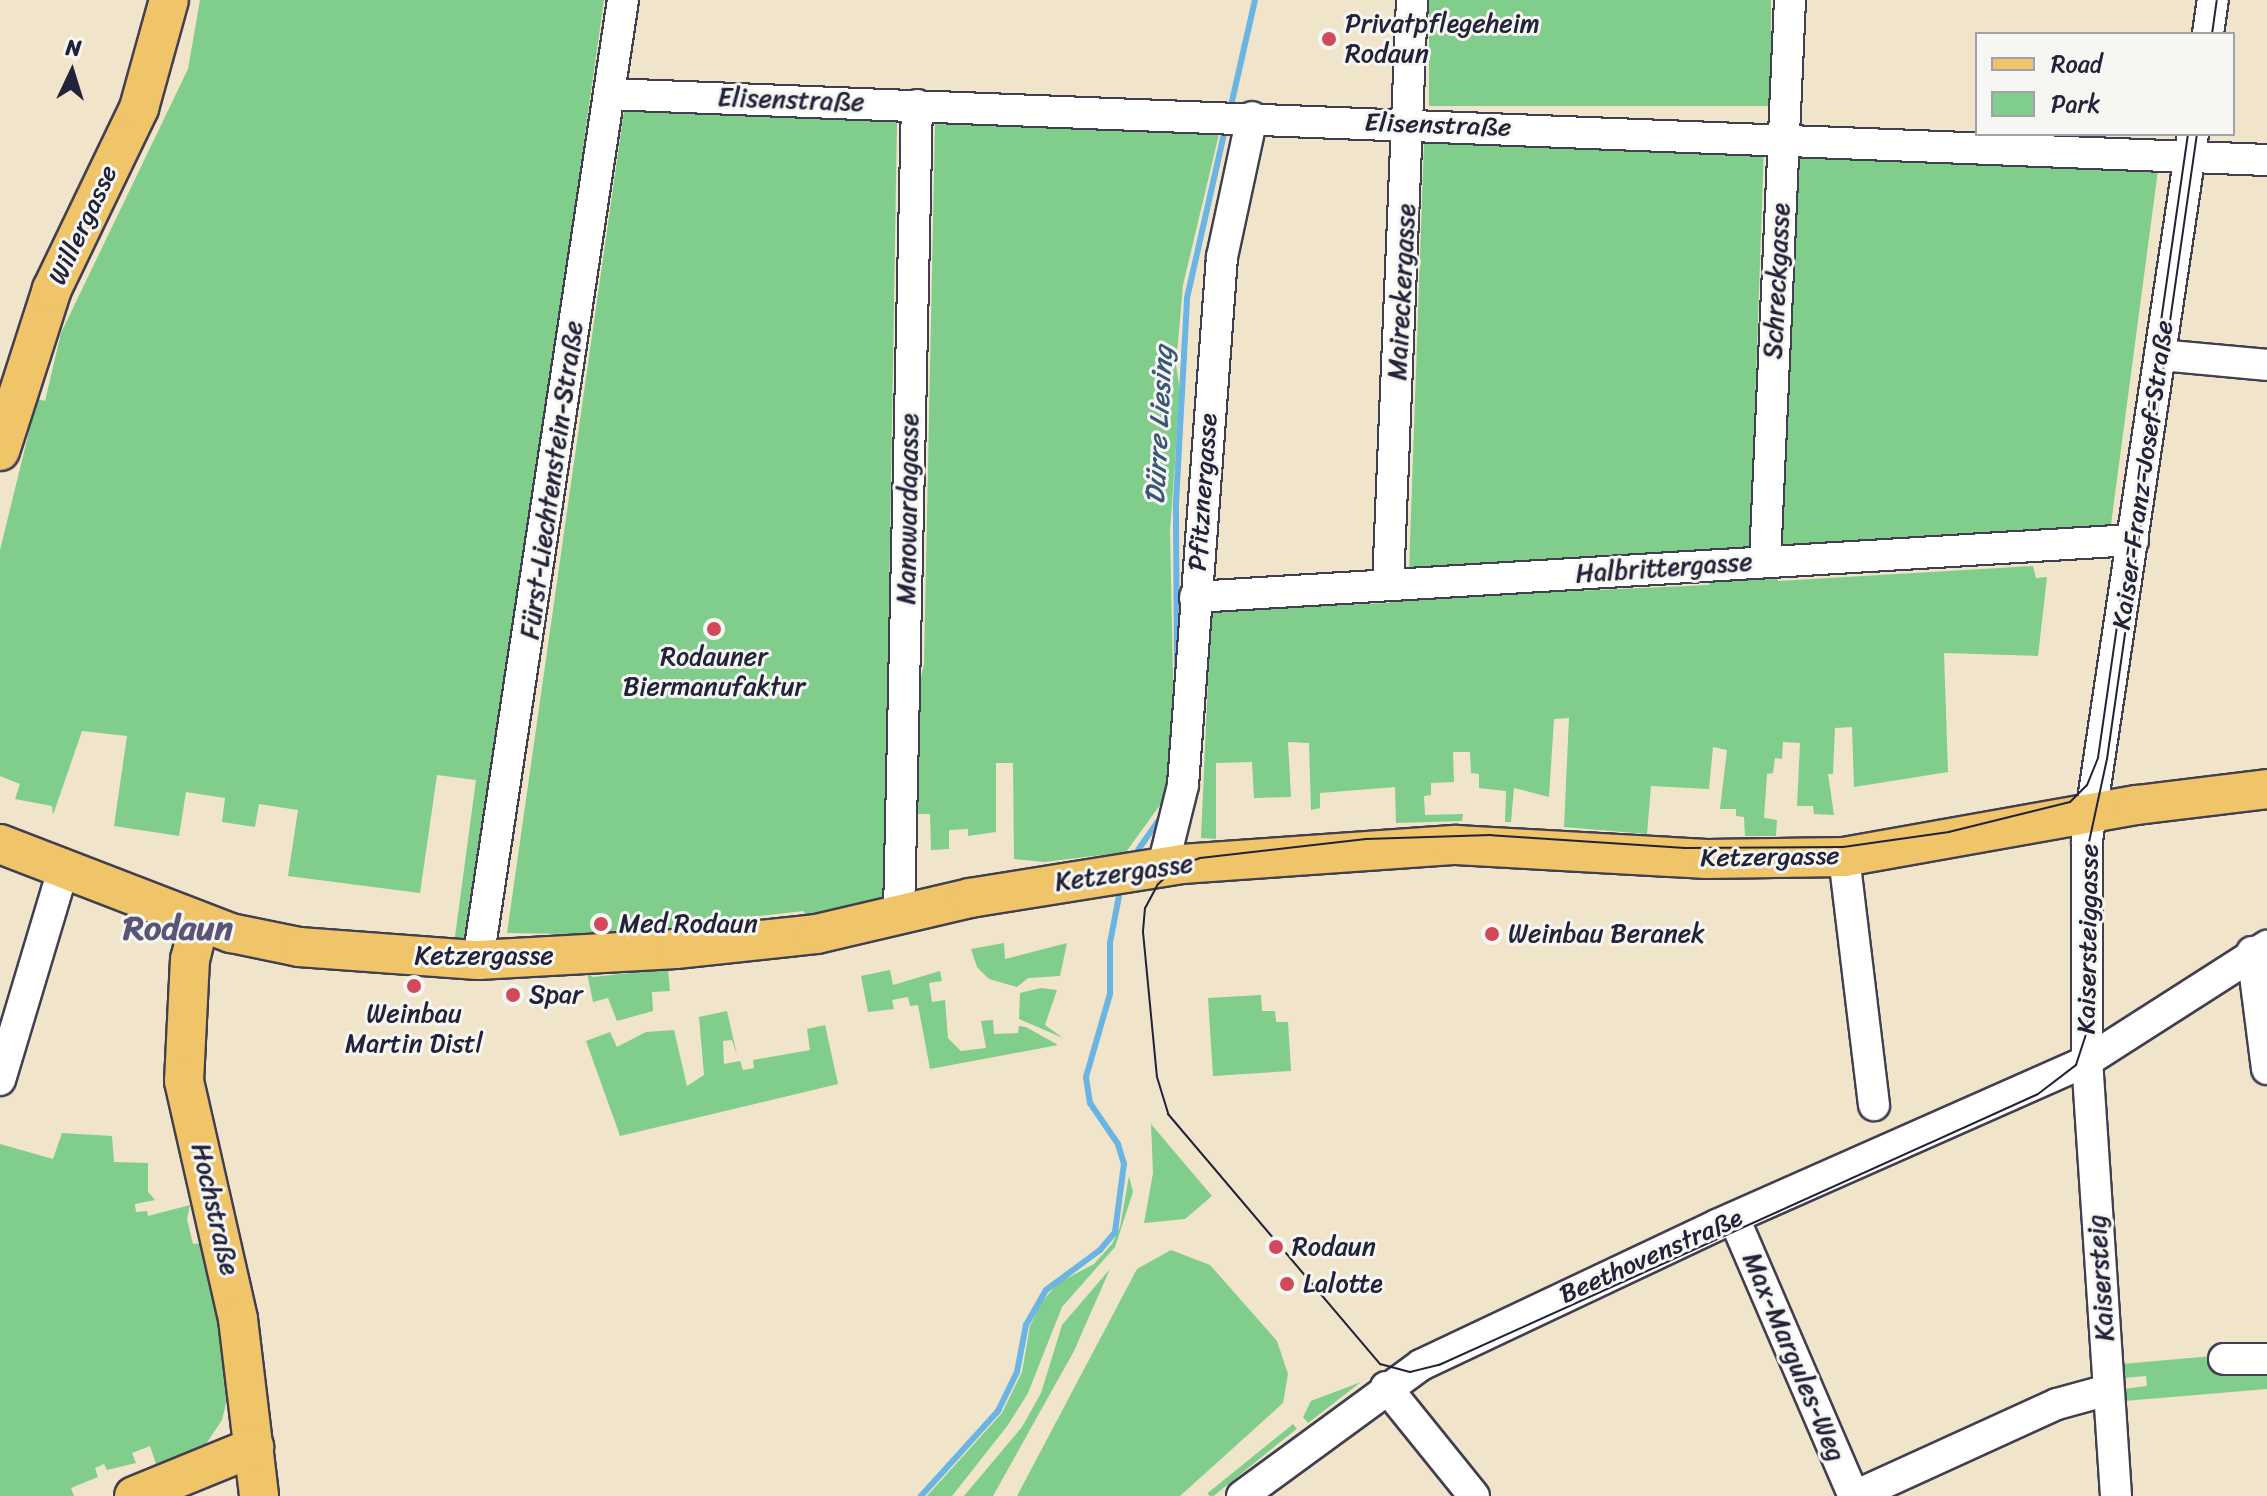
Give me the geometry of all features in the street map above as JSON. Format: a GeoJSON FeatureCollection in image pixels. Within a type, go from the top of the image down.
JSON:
{"type":"FeatureCollection","features":[{"type":"Feature","properties":{"kind":"main road","name":"Willergasse"},"geometry":{"type":"LineString","coordinates":[[0,451],[52,289],[139,108],[169,0]]}},
{"type":"Feature","properties":{"kind":"main road","name":"Ketzergasse"},"geometry":{"type":"LineString","coordinates":[[0,844],[199,924],[299,947],[478,960],[676,949],[817,934],[899,914],[1163,866],[1456,845],[1707,859],[1844,857],[2091,817],[2137,805],[2267,789]]}},
{"type":"Feature","properties":{"kind":"main road","name":"Hochstraße"},"geometry":{"type":"LineString","coordinates":[[199,924],[190,959],[184,1081],[231,1278],[259,1496]]}},
{"type":"Feature","properties":{"kind":"main road"},"geometry":{"type":"LineString","coordinates":[[134,1496],[254,1447]]}},
{"type":"Feature","properties":{"kind":"street","name":"Fürst-Liechtenstein-Straße"},"geometry":{"type":"LineString","coordinates":[[478,960],[623,0]]}},
{"type":"Feature","properties":{"kind":"street","name":"Maireckergasse"},"geometry":{"type":"LineString","coordinates":[[1388,585],[1410,123],[1412,0]]}},
{"type":"Feature","properties":{"kind":"street","name":"Schreckgasse"},"geometry":{"type":"LineString","coordinates":[[1765,561],[1790,0]]}},
{"type":"Feature","properties":{"kind":"street"},"geometry":{"type":"LineString","coordinates":[[2208,32],[2213,0]]}},
{"type":"Feature","properties":{"kind":"street","name":"Elisenstraße"},"geometry":{"type":"LineString","coordinates":[[609,94],[1784,138],[2191,145],[2267,160]]}},
{"type":"Feature","properties":{"kind":"street","name":"Manowardagasse"},"geometry":{"type":"LineString","coordinates":[[899,914],[917,105]]}},
{"type":"Feature","properties":{"kind":"street","name":"Pfitznergasse"},"geometry":{"type":"LineString","coordinates":[[1163,866],[1183,785],[1222,257],[1238,116]]}},
{"type":"Feature","properties":{"kind":"street","name":"Kaiser-Franz-Josef-Straße"},"geometry":{"type":"LineString","coordinates":[[2091,817],[2191,145]]}},
{"type":"Feature","properties":{"kind":"street"},"geometry":{"type":"LineString","coordinates":[[2160,355],[2267,365]]}},
{"type":"Feature","properties":{"kind":"street","name":"Halbrittergasse"},"geometry":{"type":"LineString","coordinates":[[1195,597],[2133,540]]}},
{"type":"Feature","properties":{"kind":"street","name":"Kaisersteiggasse"},"geometry":{"type":"LineString","coordinates":[[2087,1061],[2091,817]]}},
{"type":"Feature","properties":{"kind":"street"},"geometry":{"type":"LineString","coordinates":[[1844,857],[1874,1105]]}},
{"type":"Feature","properties":{"kind":"street"},"geometry":{"type":"LineString","coordinates":[[0,1080],[63,870]]}},
{"type":"Feature","properties":{"kind":"street"},"geometry":{"type":"LineString","coordinates":[[2259,949],[2267,1069]]}},
{"type":"Feature","properties":{"kind":"street","name":"Beethovenstraße"},"geometry":{"type":"LineString","coordinates":[[1242,1496],[1386,1387],[1514,1319],[2087,1061],[2259,949]]}},
{"type":"Feature","properties":{"kind":"street","name":"Kaisersteig"},"geometry":{"type":"LineString","coordinates":[[2087,1061],[2116,1496]]}},
{"type":"Feature","properties":{"kind":"street","name":"Max-Margules-Weg"},"geometry":{"type":"LineString","coordinates":[[1734,1218],[1854,1496]]}},
{"type":"Feature","properties":{"kind":"street"},"geometry":{"type":"LineString","coordinates":[[2224,1359],[2267,1359]]}},
{"type":"Feature","properties":{"kind":"street"},"geometry":{"type":"LineString","coordinates":[[1386,1387],[1474,1496]]}},
{"type":"Feature","properties":{"kind":"street"},"geometry":{"type":"LineString","coordinates":[[1854,1496],[2057,1404],[2108,1390]]}},
{"type":"Feature","properties":{"kind":"green space"},"geometry":{"type":"Polygon","coordinates":[[[200,0],[604,0],[471,939],[454,944],[476,780],[437,775],[420,893],[288,876],[298,810],[259,804],[255,827],[222,822],[225,798],[186,792],[179,836],[114,826],[127,736],[82,731],[53,815],[52,806],[15,799],[20,784],[0,776],[0,550],[37,399],[45,401],[61,333],[188,69],[200,0]]]}},
{"type":"Feature","properties":{"kind":"green space"},"geometry":{"type":"Polygon","coordinates":[[[1429,0],[1771,0],[1771,106],[1429,106],[1429,0]]]}},
{"type":"Feature","properties":{"kind":"green space"},"geometry":{"type":"Polygon","coordinates":[[[624,111],[897,122],[884,903],[806,919],[804,911],[725,920],[724,929],[642,936],[642,931],[569,938],[568,934],[507,933],[624,111]]]}},
{"type":"Feature","properties":{"kind":"green space"},"geometry":{"type":"Polygon","coordinates":[[[935,124],[1219,134],[1183,285],[1176,365],[1180,391],[1170,531],[1174,724],[1165,798],[1126,852],[1044,862],[1014,859],[1013,763],[996,763],[996,832],[968,836],[968,829],[949,830],[949,849],[931,850],[930,814],[909,814],[911,722],[924,664],[935,124]]]}},
{"type":"Feature","properties":{"kind":"green space"},"geometry":{"type":"Polygon","coordinates":[[[1424,142],[1764,154],[1749,580],[1409,568],[1424,142]]]}},
{"type":"Feature","properties":{"kind":"green space"},"geometry":{"type":"Polygon","coordinates":[[[1800,158],[2158,170],[2110,532],[1788,547],[1780,541],[1800,158]]]}},
{"type":"Feature","properties":{"kind":"green space"},"geometry":{"type":"Polygon","coordinates":[[[2033,566],[2036,578],[2047,577],[2038,656],[1944,653],[1948,772],[1854,787],[1852,727],[1835,728],[1833,774],[1828,774],[1834,815],[1814,814],[1813,806],[1797,806],[1800,743],[1783,742],[1782,759],[1775,758],[1773,773],[1767,774],[1764,818],[1777,820],[1776,836],[1745,836],[1744,817],[1736,816],[1736,809],[1720,809],[1727,750],[1713,747],[1709,789],[1651,786],[1647,834],[1564,827],[1569,718],[1554,719],[1549,797],[1514,788],[1511,822],[1505,822],[1506,791],[1479,788],[1479,774],[1471,773],[1470,752],[1453,752],[1454,782],[1431,783],[1431,795],[1424,796],[1425,815],[1463,814],[1462,821],[1396,823],[1395,787],[1320,793],[1320,808],[1311,810],[1309,743],[1288,742],[1291,797],[1254,798],[1252,762],[1216,763],[1216,839],[1201,838],[1211,613],[1216,610],[1389,603],[1390,591],[1464,596],[1709,585],[1711,571],[1776,569],[1778,581],[2033,566]]]}},
{"type":"Feature","properties":{"kind":"green space"},"geometry":{"type":"Polygon","coordinates":[[[1004,943],[1005,959],[1067,943],[1060,976],[1028,978],[1017,987],[989,979],[977,967],[971,949],[1004,943]]]}},
{"type":"Feature","properties":{"kind":"green space"},"geometry":{"type":"Polygon","coordinates":[[[668,969],[670,991],[652,992],[653,1011],[617,1021],[608,998],[593,1002],[587,973],[593,977],[668,969]]]}},
{"type":"Feature","properties":{"kind":"green space"},"geometry":{"type":"Polygon","coordinates":[[[890,970],[893,985],[940,971],[942,981],[929,983],[932,1002],[945,1000],[948,1038],[961,1051],[986,1048],[981,1021],[993,1020],[994,1034],[1018,1033],[1019,1026],[1026,1027],[1058,1045],[930,1069],[918,1005],[910,1006],[908,997],[892,1000],[894,1009],[868,1012],[861,976],[890,970]]]}},
{"type":"Feature","properties":{"kind":"green space"},"geometry":{"type":"Polygon","coordinates":[[[1041,988],[1057,990],[1045,1025],[1063,1038],[1019,1019],[1020,993],[1041,988]]]}},
{"type":"Feature","properties":{"kind":"green space"},"geometry":{"type":"Polygon","coordinates":[[[1261,995],[1262,1011],[1275,1011],[1276,1022],[1288,1022],[1291,1071],[1213,1076],[1208,998],[1261,995]]]}},
{"type":"Feature","properties":{"kind":"green space"},"geometry":{"type":"Polygon","coordinates":[[[727,1011],[737,1055],[732,1040],[723,1041],[724,1064],[740,1061],[743,1070],[754,1068],[753,1060],[810,1050],[807,1029],[825,1025],[838,1084],[620,1136],[586,1041],[610,1032],[617,1047],[646,1032],[674,1030],[687,1086],[704,1075],[699,1017],[727,1011]]]}},
{"type":"Feature","properties":{"kind":"green space"},"geometry":{"type":"Polygon","coordinates":[[[1151,1124],[1212,1196],[1185,1219],[1144,1223],[1153,1173],[1151,1124]]]}},
{"type":"Feature","properties":{"kind":"green space"},"geometry":{"type":"Polygon","coordinates":[[[62,1133],[112,1136],[114,1162],[148,1163],[148,1192],[155,1200],[135,1204],[136,1212],[147,1211],[148,1216],[190,1205],[187,1219],[193,1244],[202,1243],[220,1319],[229,1391],[222,1420],[206,1444],[158,1470],[150,1446],[132,1453],[136,1463],[107,1470],[104,1464],[95,1468],[98,1477],[71,1488],[74,1496],[0,1496],[0,1144],[53,1159],[62,1133]]]}},
{"type":"Feature","properties":{"kind":"green space"},"geometry":{"type":"Polygon","coordinates":[[[1129,1176],[1133,1192],[1115,1247],[1062,1307],[1028,1393],[1008,1425],[952,1496],[927,1496],[1002,1413],[1022,1372],[1030,1326],[1041,1303],[1058,1283],[1094,1264],[1112,1244],[1120,1227],[1129,1176]]]}},
{"type":"Feature","properties":{"kind":"green space"},"geometry":{"type":"Polygon","coordinates":[[[1171,1250],[1210,1265],[1277,1341],[1288,1374],[1283,1403],[1180,1496],[1017,1496],[1137,1269],[1171,1250]]]}},
{"type":"Feature","properties":{"kind":"green space"},"geometry":{"type":"Polygon","coordinates":[[[1110,1269],[1074,1351],[993,1496],[964,1496],[1022,1427],[1041,1393],[1062,1325],[1110,1269]]]}},
{"type":"Feature","properties":{"kind":"green space"},"geometry":{"type":"Polygon","coordinates":[[[2224,1355],[2267,1369],[2267,1389],[2124,1401],[2123,1389],[2147,1386],[2146,1376],[2123,1378],[2122,1364],[2224,1355]]]}},
{"type":"Feature","properties":{"kind":"green space"},"geometry":{"type":"Polygon","coordinates":[[[1361,1382],[1308,1423],[1303,1417],[1311,1401],[1361,1382]]]}},
{"type":"Feature","properties":{"kind":"green space"},"geometry":{"type":"Polygon","coordinates":[[[1293,1424],[1297,1429],[1214,1496],[1208,1493],[1293,1424]]]}},
{"type":"Feature","properties":{"kind":"waterway","name":"Dürre Liesing"},"geometry":{"type":"LineString","coordinates":[[1230,110],[1255,0]]}},
{"type":"Feature","properties":{"kind":"waterway","name":"Dürre Liesing"},"geometry":{"type":"LineString","coordinates":[[1177,665],[1176,503],[1187,298],[1225,129]]}},
{"type":"Feature","properties":{"kind":"waterway","name":"Dürre Liesing"},"geometry":{"type":"LineString","coordinates":[[1138,850],[1163,814]]}},
{"type":"Feature","properties":{"kind":"waterway","name":"Dürre Liesing"},"geometry":{"type":"LineString","coordinates":[[921,1496],[998,1411],[1017,1372],[1026,1325],[1046,1290],[1100,1250],[1115,1232],[1124,1164],[1118,1144],[1090,1103],[1086,1077],[1110,994],[1110,943],[1119,896]]}},
{"type":"Feature","properties":{"kind":"tram line"},"geometry":{"type":"LineString","coordinates":[[2212,32],[2217,0]]}},
{"type":"Feature","properties":{"kind":"tram line"},"geometry":{"type":"LineString","coordinates":[[2188,136],[2098,758],[2087,785],[2070,802],[1949,832],[1843,847],[1685,848],[1491,835],[1366,839],[1200,858],[1177,867],[1158,884],[1145,908],[1143,932],[1157,1077],[1168,1114],[1380,1364],[1410,1372],[1439,1365],[2038,1094],[2076,1065],[2088,1028],[2089,842],[2107,759],[2197,136]]}},
{"type":"Feature","properties":{"kind":"place","name":"Privatpflegeheim Rodaun"},"geometry":{"type":"Point","coordinates":[1329,39]}},
{"type":"Feature","properties":{"kind":"place","name":"Rodauner Biermanufaktur"},"geometry":{"type":"Point","coordinates":[714,629]}},
{"type":"Feature","properties":{"kind":"place","name":"Med Rodaun"},"geometry":{"type":"Point","coordinates":[601,924]}},
{"type":"Feature","properties":{"kind":"place","name":"Weinbau Beranek"},"geometry":{"type":"Point","coordinates":[1492,934]}},
{"type":"Feature","properties":{"kind":"place","name":"Weinbau Martin Distl"},"geometry":{"type":"Point","coordinates":[414,986]}},
{"type":"Feature","properties":{"kind":"place","name":"Spar"},"geometry":{"type":"Point","coordinates":[513,995]}},
{"type":"Feature","properties":{"kind":"place","name":"Rodaun"},"geometry":{"type":"Point","coordinates":[1276,1247]}},
{"type":"Feature","properties":{"kind":"place","name":"Lalotte"},"geometry":{"type":"Point","coordinates":[1287,1284]}},
{"type":"Feature","properties":{"kind":"district","name":"Rodaun"},"geometry":{"type":"Point","coordinates":[178,929]}}]}
